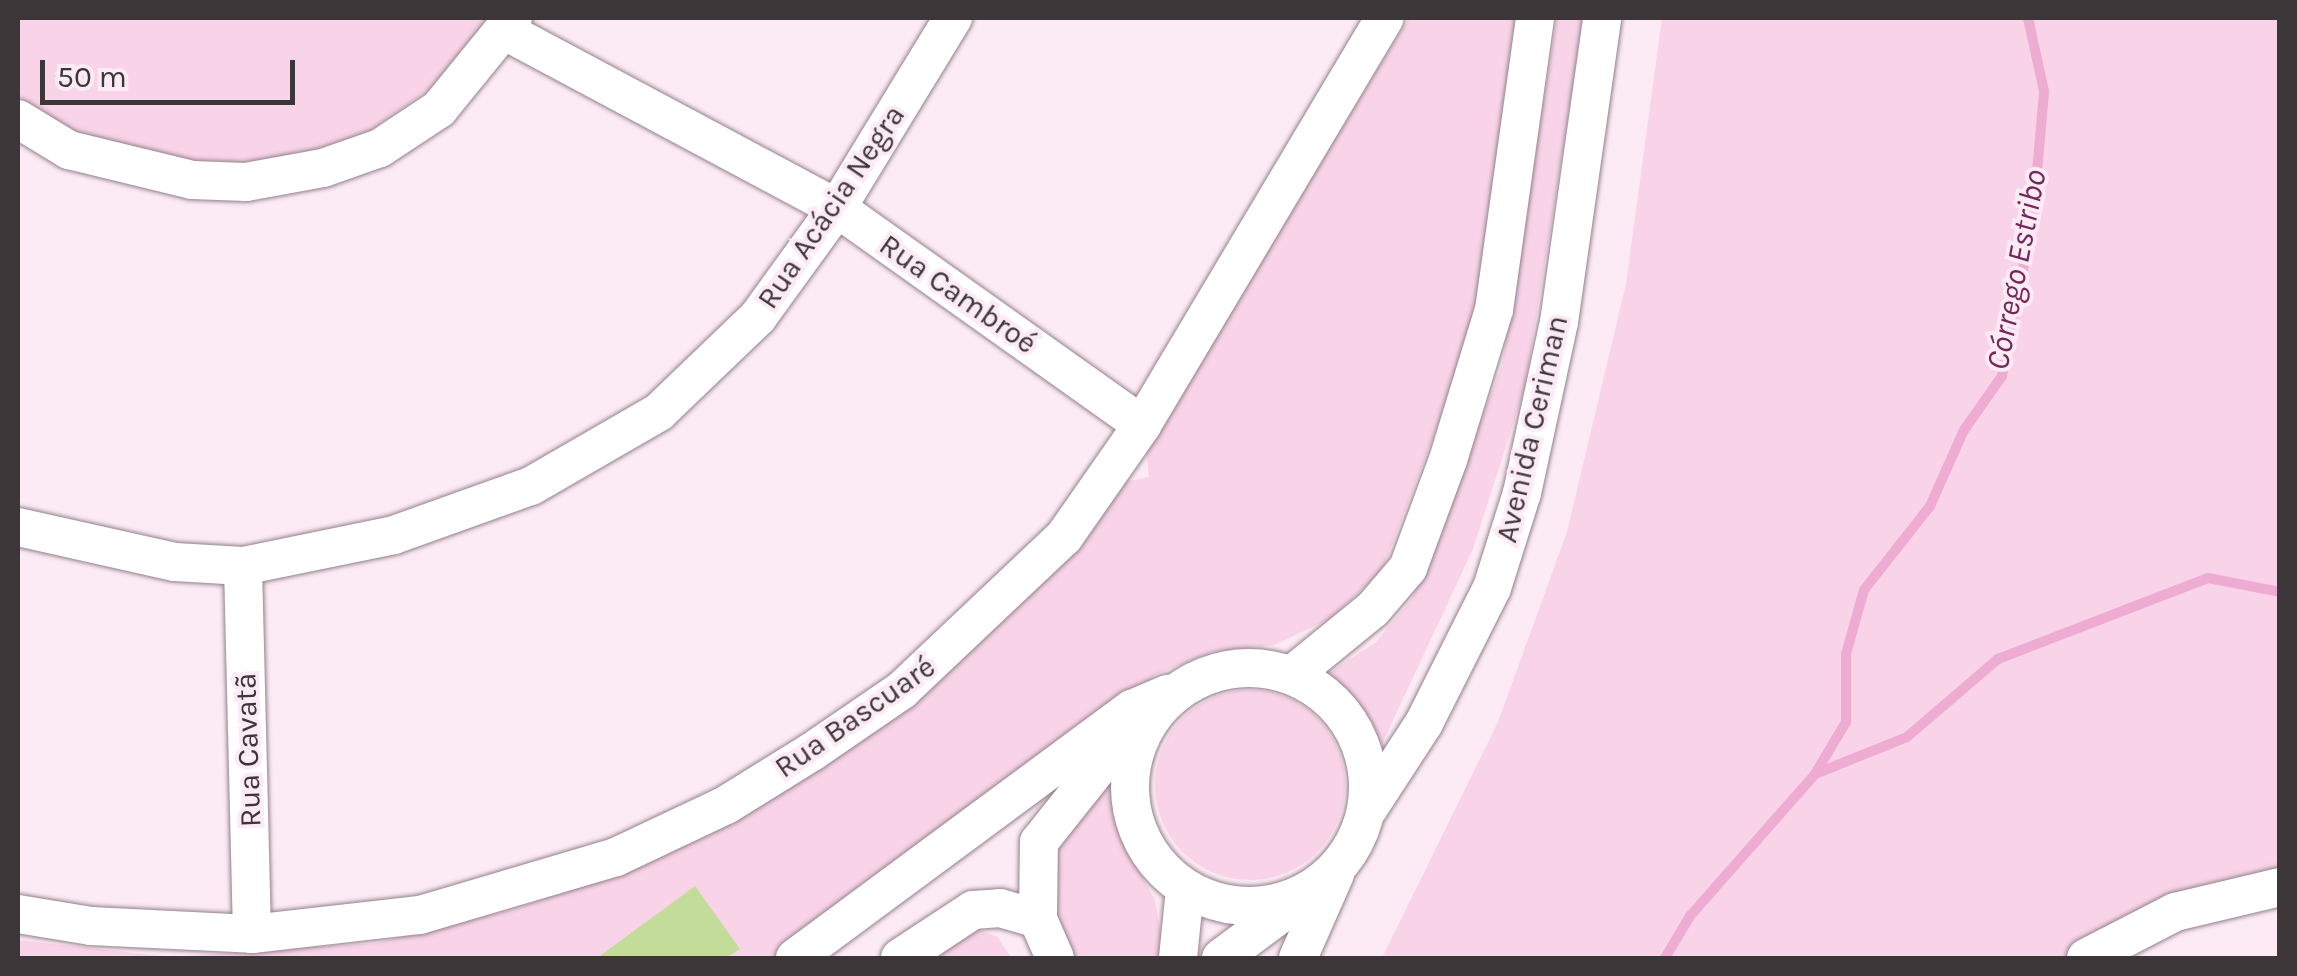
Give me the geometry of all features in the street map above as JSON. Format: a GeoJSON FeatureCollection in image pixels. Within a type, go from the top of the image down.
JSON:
{"type":"FeatureCollection","features":[{"type":"Feature","properties":{"kind":"street","name":"Rua Acácia Negra"},"geometry":{"type":"LineString","coordinates":[[18,527],[175,562],[243,566],[394,534],[531,486],[659,412],[758,317],[837,208],[952,18]]}},
{"type":"Feature","properties":{"kind":"street","name":"Rua Bascuaré"},"geometry":{"type":"LineString","coordinates":[[18,914],[92,926],[252,934],[420,915],[524,889],[616,857],[726,805],[902,690],[983,620],[1064,537],[1142,425],[1385,18]]}},
{"type":"Feature","properties":{"kind":"street"},"geometry":{"type":"LineString","coordinates":[[1292,676],[1373,610],[1408,568],[1428,514],[1494,310],[1535,18]]}},
{"type":"Feature","properties":{"kind":"street","name":"Avenida Ceriman"},"geometry":{"type":"LineString","coordinates":[[1368,809],[1424,723],[1492,588],[1522,493],[1558,322],[1602,18]]}},
{"type":"Feature","properties":{"kind":"street","name":"Rua Cambroé"},"geometry":{"type":"LineString","coordinates":[[509,24],[837,208],[1142,425]]}},
{"type":"Feature","properties":{"kind":"street"},"geometry":{"type":"LineString","coordinates":[[19,122],[69,150],[129,169],[246,182],[380,148],[439,110],[509,24]]}},
{"type":"Feature","properties":{"kind":"street","name":"Rua Cavatã"},"geometry":{"type":"LineString","coordinates":[[243,566],[252,934]]}},
{"type":"Feature","properties":{"kind":"street"},"geometry":{"type":"LineString","coordinates":[[795,958],[1132,709],[1215,672],[1254,667],[1292,676],[1328,697],[1354,729],[1368,768],[1368,809],[1357,842],[1328,878],[1221,958]]}},
{"type":"Feature","properties":{"kind":"street"},"geometry":{"type":"LineString","coordinates":[[1180,689],[1154,712],[1137,744],[1129,784],[1136,825],[1155,861],[1185,889],[1229,906],[1276,905],[1328,878]]}},
{"type":"Feature","properties":{"kind":"street"},"geometry":{"type":"LineString","coordinates":[[1055,958],[1038,919],[1039,842],[1100,764],[1137,744]]}},
{"type":"Feature","properties":{"kind":"street"},"geometry":{"type":"LineString","coordinates":[[1298,958],[1328,878]]}},
{"type":"Feature","properties":{"kind":"street"},"geometry":{"type":"LineString","coordinates":[[2086,958],[2176,912],[2280,887]]}},
{"type":"Feature","properties":{"kind":"street"},"geometry":{"type":"LineString","coordinates":[[1178,958],[1185,889]]}},
{"type":"Feature","properties":{"kind":"street"},"geometry":{"type":"LineString","coordinates":[[900,958],[973,910],[1038,919]]}},
{"type":"Feature","properties":{"kind":"shaded area"},"geometry":{"type":"Polygon","coordinates":[[[18,18],[493,18],[437,84],[371,130],[298,158],[221,169],[106,150],[18,102],[18,18]]]}},
{"type":"Feature","properties":{"kind":"shaded area"},"geometry":{"type":"Polygon","coordinates":[[[1409,18],[1520,18],[1475,314],[1456,377],[1382,571],[1330,619],[1274,645],[1211,652],[1157,674],[773,958],[18,958],[18,940],[172,957],[376,943],[516,909],[650,859],[1075,544],[1125,482],[1149,477],[1146,445],[1409,18]]]}},
{"type":"Feature","properties":{"kind":"shaded area"},"geometry":{"type":"Polygon","coordinates":[[[1557,18],[1584,18],[1525,387],[1473,549],[1382,744],[1358,702],[1329,673],[1376,642],[1411,600],[1502,366],[1557,18]]]}},
{"type":"Feature","properties":{"kind":"shaded area"},"geometry":{"type":"Polygon","coordinates":[[[1662,18],[2279,18],[2279,873],[2062,958],[1382,958],[1498,722],[1567,532],[1626,284],[1662,18]]]}},
{"type":"Feature","properties":{"kind":"shaded area"},"geometry":{"type":"Polygon","coordinates":[[[1250,690],[1286,697],[1317,718],[1338,749],[1345,785],[1338,821],[1317,852],[1286,873],[1250,880],[1214,873],[1183,852],[1162,821],[1155,785],[1162,749],[1183,718],[1214,697],[1250,690]]]}},
{"type":"Feature","properties":{"kind":"shaded area"},"geometry":{"type":"Polygon","coordinates":[[[1112,775],[1119,835],[1155,900],[1165,958],[1072,958],[1054,918],[1056,848],[1112,775]]]}},
{"type":"Feature","properties":{"kind":"shaded area"},"geometry":{"type":"Polygon","coordinates":[[[978,930],[998,937],[1011,958],[928,958],[978,930]]]}},
{"type":"Feature","properties":{"kind":"building"},"geometry":{"type":"Polygon","coordinates":[[[695,886],[740,949],[726,958],[597,958],[695,886]]]}},
{"type":"Feature","properties":{"kind":"waterway","name":"Córrego Estribo"},"geometry":{"type":"LineString","coordinates":[[1665,958],[1690,916],[1815,774],[1846,722],[1846,654],[1864,590],[1930,506],[1964,430],[2002,376],[2033,218],[2044,91],[2028,18]]}},
{"type":"Feature","properties":{"kind":"waterway"},"geometry":{"type":"LineString","coordinates":[[1815,774],[1907,737],[1998,659],[2208,578],[2280,592]]}}]}
